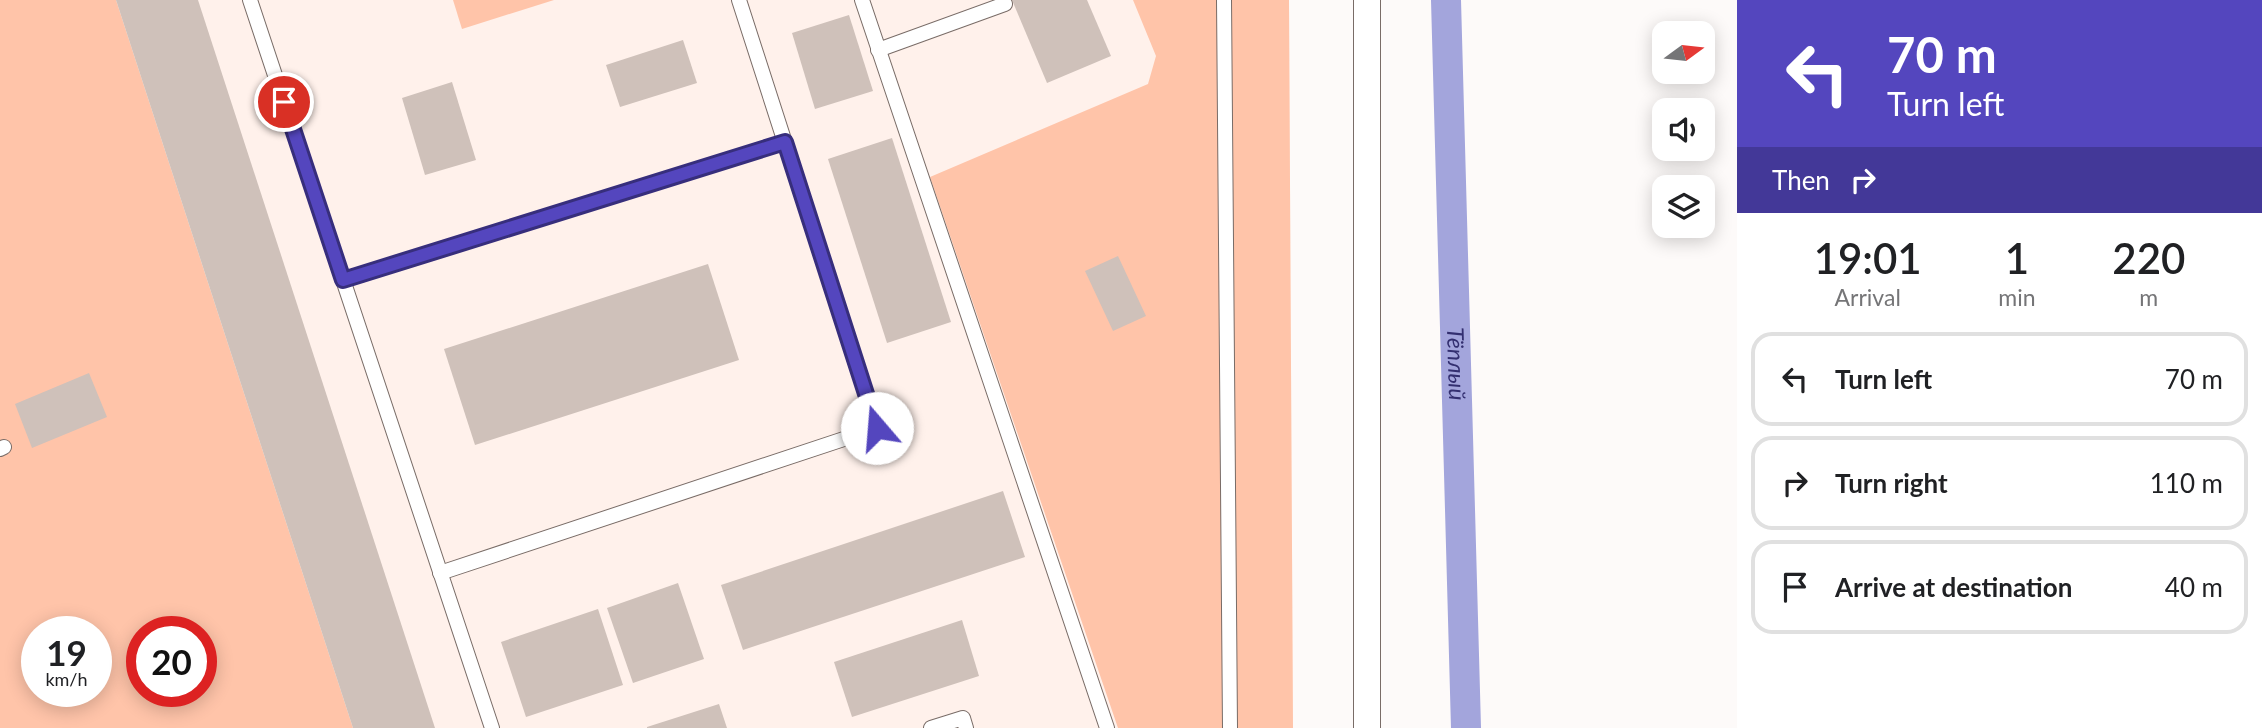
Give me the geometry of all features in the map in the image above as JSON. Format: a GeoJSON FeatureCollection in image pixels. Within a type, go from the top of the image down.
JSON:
{"type":"FeatureCollection","features":[{"type":"Feature","properties":{"kind":"street"},"geometry":{"type":"LineString","coordinates":[[1367,0],[1367,728]]}},
{"type":"Feature","properties":{"kind":"lane"},"geometry":{"type":"LineString","coordinates":[[250,0],[492,728]]}},
{"type":"Feature","properties":{"kind":"lane"},"geometry":{"type":"LineString","coordinates":[[440,573],[877,428],[739,0]]}},
{"type":"Feature","properties":{"kind":"lane"},"geometry":{"type":"LineString","coordinates":[[862,0],[1107,728]]}},
{"type":"Feature","properties":{"kind":"lane"},"geometry":{"type":"LineString","coordinates":[[1224,0],[1230,728]]}},
{"type":"Feature","properties":{"kind":"lane"},"geometry":{"type":"LineString","coordinates":[[878,50],[1005,4]]}},
{"type":"Feature","properties":{"kind":"lane"},"geometry":{"type":"LineString","coordinates":[[343,280],[785,142]]}},
{"type":"Feature","properties":{"kind":"lane"},"geometry":{"type":"LineString","coordinates":[[931,728],[962,718],[966,728]]}},
{"type":"Feature","properties":{"kind":"shaded area"},"geometry":{"type":"Polygon","coordinates":[[[0,0],[1289,0],[1293,728],[0,728],[0,0]]]}},
{"type":"Feature","properties":{"kind":"shaded area"},"geometry":{"type":"Polygon","coordinates":[[[0,0],[116,0],[353,728],[0,728],[0,0]]]}},
{"type":"Feature","properties":{"kind":"shaded area"},"geometry":{"type":"Polygon","coordinates":[[[453,0],[554,0],[462,29],[453,0]]]}},
{"type":"Feature","properties":{"kind":"shaded area"},"geometry":{"type":"Polygon","coordinates":[[[1133,0],[1289,0],[1293,728],[1118,728],[930,177],[1148,84],[1156,56],[1133,0]]]}},
{"type":"Feature","properties":{"kind":"building"},"geometry":{"type":"Polygon","coordinates":[[[116,0],[198,0],[435,728],[353,728],[116,0]]]}},
{"type":"Feature","properties":{"kind":"building"},"geometry":{"type":"Polygon","coordinates":[[[1012,0],[1087,0],[1111,56],[1047,83],[1012,0]]]}},
{"type":"Feature","properties":{"kind":"building"},"geometry":{"type":"Polygon","coordinates":[[[849,15],[873,91],[815,109],[792,33],[849,15]]]}},
{"type":"Feature","properties":{"kind":"building"},"geometry":{"type":"Polygon","coordinates":[[[683,40],[697,83],[620,107],[606,65],[683,40]]]}},
{"type":"Feature","properties":{"kind":"building"},"geometry":{"type":"Polygon","coordinates":[[[452,82],[476,160],[425,175],[402,98],[452,82]]]}},
{"type":"Feature","properties":{"kind":"building"},"geometry":{"type":"Polygon","coordinates":[[[892,138],[951,322],[887,343],[828,159],[892,138]]]}},
{"type":"Feature","properties":{"kind":"building"},"geometry":{"type":"Polygon","coordinates":[[[1118,256],[1146,316],[1113,331],[1085,271],[1118,256]]]}},
{"type":"Feature","properties":{"kind":"building"},"geometry":{"type":"Polygon","coordinates":[[[708,264],[739,360],[475,445],[444,349],[708,264]]]}},
{"type":"Feature","properties":{"kind":"building"},"geometry":{"type":"Polygon","coordinates":[[[89,373],[107,417],[32,448],[15,404],[89,373]]]}},
{"type":"Feature","properties":{"kind":"building"},"geometry":{"type":"Polygon","coordinates":[[[1003,491],[1025,557],[743,650],[721,585],[1003,491]]]}},
{"type":"Feature","properties":{"kind":"building"},"geometry":{"type":"Polygon","coordinates":[[[678,583],[704,659],[633,683],[607,608],[678,583]]]}},
{"type":"Feature","properties":{"kind":"building"},"geometry":{"type":"Polygon","coordinates":[[[598,609],[623,685],[526,717],[501,642],[598,609]]]}},
{"type":"Feature","properties":{"kind":"building"},"geometry":{"type":"Polygon","coordinates":[[[962,620],[979,676],[852,717],[834,662],[962,620]]]}},
{"type":"Feature","properties":{"kind":"building"},"geometry":{"type":"Polygon","coordinates":[[[719,704],[727,728],[647,728],[647,727],[719,704]]]}},
{"type":"Feature","properties":{"kind":"waterway","name":"Тёплый"},"geometry":{"type":"LineString","coordinates":[[1446,0],[1466,728]]}},
{"type":"Feature","properties":{"kind":"route"},"geometry":{"type":"LineString","coordinates":[[284,102],[343,280],[785,142],[877,428]]}}]}
